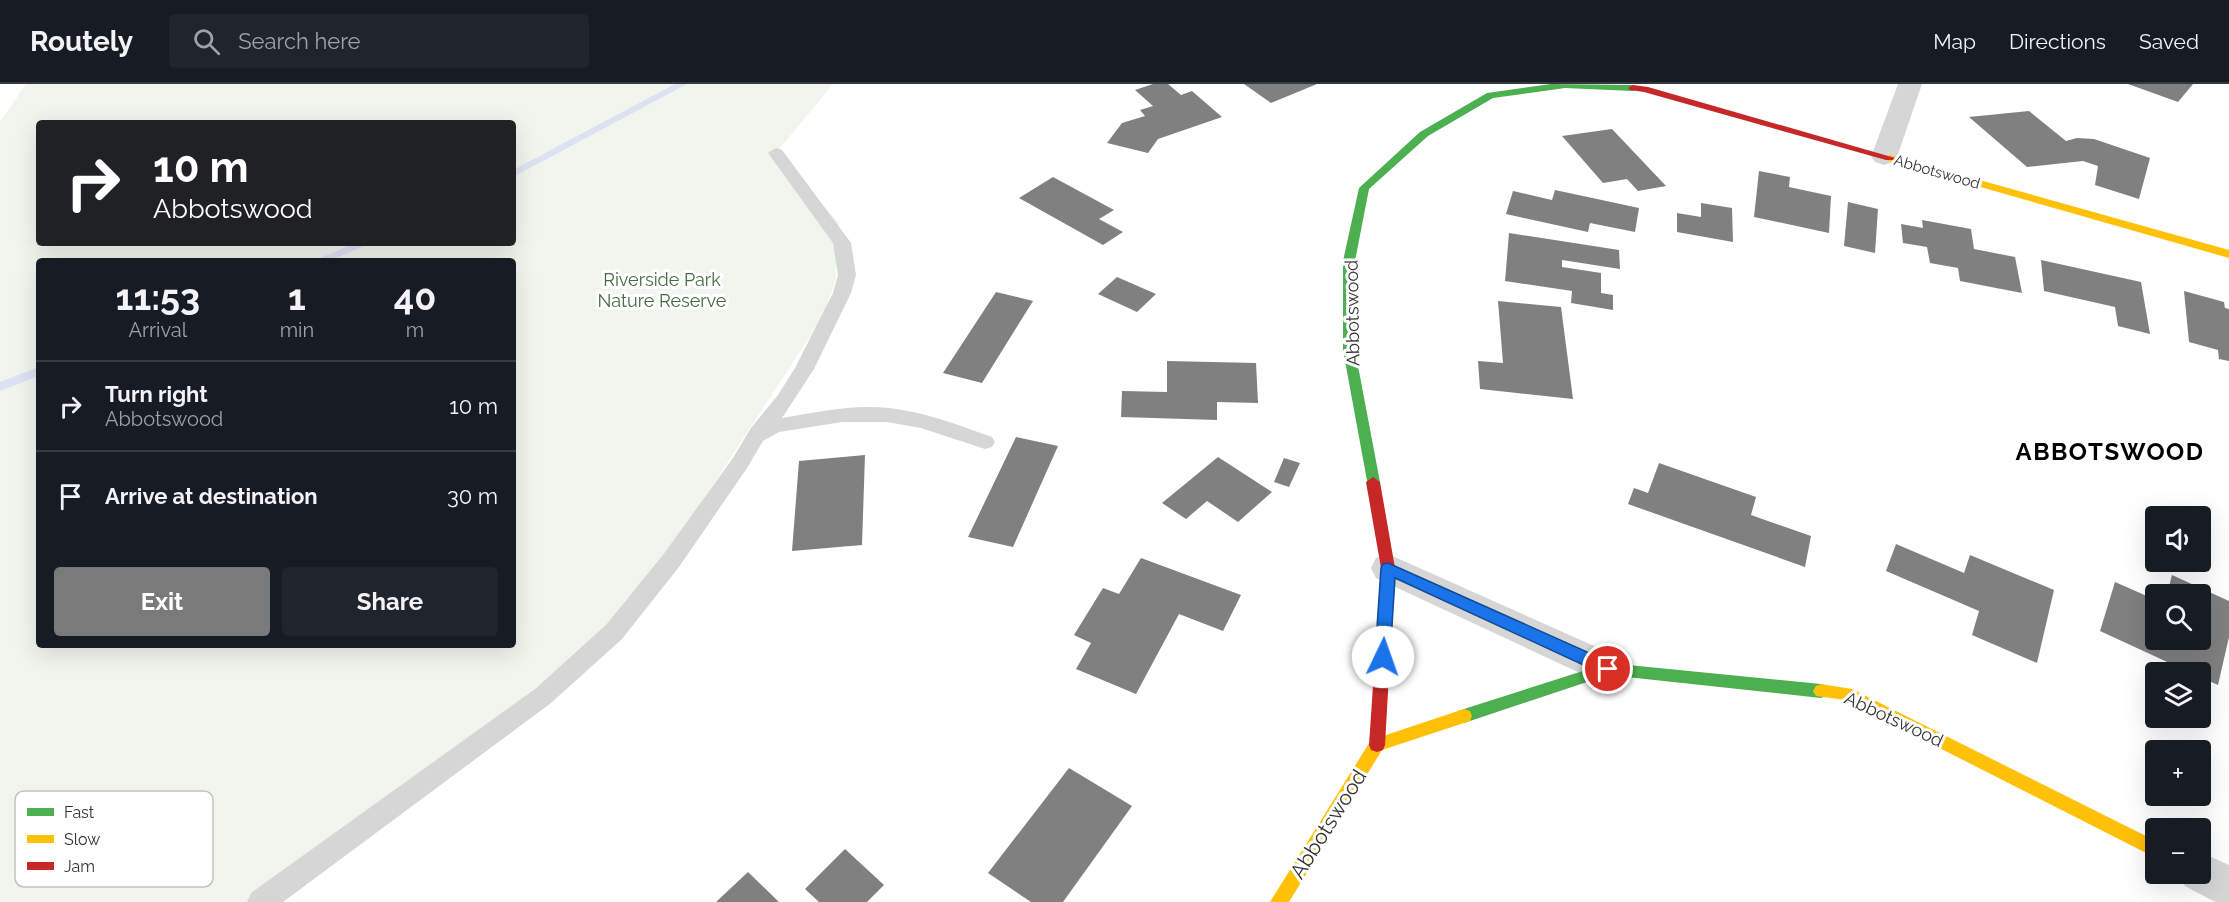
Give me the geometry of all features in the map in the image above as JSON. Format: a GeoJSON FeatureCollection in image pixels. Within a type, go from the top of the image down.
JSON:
{"type":"FeatureCollection","features":[{"type":"Feature","properties":{"kind":"street"},"geometry":{"type":"LineString","coordinates":[[1884,157],[1910,84]]}},
{"type":"Feature","properties":{"kind":"street","name":"Abbotswood"},"geometry":{"type":"LineString","coordinates":[[1279,902],[1377,745],[1388,568],[1349,350],[1349,261],[1364,188],[1424,134],[1490,95],[1565,86],[1644,87],[2229,254]]}},
{"type":"Feature","properties":{"kind":"street","name":"Abbotswood"},"geometry":{"type":"LineString","coordinates":[[1388,568],[1608,669],[1847,694],[2145,844]]}},
{"type":"Feature","properties":{"kind":"street","name":"Abbotswood"},"geometry":{"type":"LineString","coordinates":[[1377,745],[1608,669]]}},
{"type":"Feature","properties":{"kind":"street"},"geometry":{"type":"LineString","coordinates":[[2211,878],[2229,887]]}},
{"type":"Feature","properties":{"kind":"lane"},"geometry":{"type":"LineString","coordinates":[[261,902],[543,696],[614,632],[671,561],[740,463],[756,436],[785,400],[804,369],[842,293],[847,275],[842,243],[776,153]]}},
{"type":"Feature","properties":{"kind":"lane"},"geometry":{"type":"LineString","coordinates":[[756,436],[774,426],[842,416],[888,415],[923,421],[985,442]]}},
{"type":"Feature","properties":{"kind":"green space","name":"Riverside Park Nature Reserve"},"geometry":{"type":"Polygon","coordinates":[[[26,84],[833,84],[776,153],[839,223],[835,282],[822,318],[673,546],[634,596],[579,653],[269,902],[0,902],[0,122],[26,84]]]}},
{"type":"Feature","properties":{"kind":"building"},"geometry":{"type":"Polygon","coordinates":[[[1153,84],[1168,84],[1181,95],[1192,91],[1222,117],[1158,139],[1148,153],[1107,143],[1122,123],[1145,116],[1140,110],[1153,106],[1135,90],[1153,84]]]}},
{"type":"Feature","properties":{"kind":"building"},"geometry":{"type":"Polygon","coordinates":[[[1244,84],[1317,84],[1271,103],[1244,84]]]}},
{"type":"Feature","properties":{"kind":"building"},"geometry":{"type":"Polygon","coordinates":[[[2128,84],[2193,84],[2178,102],[2128,84]]]}},
{"type":"Feature","properties":{"kind":"building"},"geometry":{"type":"Polygon","coordinates":[[[2029,111],[2066,141],[2077,138],[2094,139],[2150,158],[2139,199],[2095,185],[2098,166],[2083,161],[2027,167],[1969,117],[2029,111]]]}},
{"type":"Feature","properties":{"kind":"building"},"geometry":{"type":"Polygon","coordinates":[[[1612,129],[1666,186],[1638,191],[1627,179],[1603,183],[1562,136],[1612,129]]]}},
{"type":"Feature","properties":{"kind":"building"},"geometry":{"type":"Polygon","coordinates":[[[1759,171],[1790,177],[1789,187],[1831,196],[1829,233],[1754,217],[1759,171]]]}},
{"type":"Feature","properties":{"kind":"building"},"geometry":{"type":"Polygon","coordinates":[[[1053,177],[1114,210],[1099,219],[1123,232],[1103,245],[1019,198],[1053,177]]]}},
{"type":"Feature","properties":{"kind":"building"},"geometry":{"type":"Polygon","coordinates":[[[1555,190],[1639,208],[1635,232],[1590,223],[1588,232],[1506,214],[1513,191],[1552,200],[1555,190]]]}},
{"type":"Feature","properties":{"kind":"building"},"geometry":{"type":"Polygon","coordinates":[[[1848,202],[1878,209],[1875,253],[1844,246],[1848,202]]]}},
{"type":"Feature","properties":{"kind":"building"},"geometry":{"type":"Polygon","coordinates":[[[1701,203],[1732,208],[1733,242],[1677,232],[1677,213],[1701,217],[1701,203]]]}},
{"type":"Feature","properties":{"kind":"building"},"geometry":{"type":"Polygon","coordinates":[[[1922,220],[1971,229],[1974,249],[2015,257],[2022,293],[1960,281],[1958,268],[1930,263],[1927,247],[1903,243],[1901,224],[1923,228],[1922,220]]]}},
{"type":"Feature","properties":{"kind":"building"},"geometry":{"type":"Polygon","coordinates":[[[1509,233],[1619,250],[1620,269],[1562,260],[1562,267],[1601,273],[1601,293],[1613,295],[1613,310],[1571,303],[1572,291],[1505,281],[1509,233]]]}},
{"type":"Feature","properties":{"kind":"building"},"geometry":{"type":"Polygon","coordinates":[[[2041,260],[2141,282],[2150,334],[2118,326],[2115,307],[2044,291],[2041,260]]]}},
{"type":"Feature","properties":{"kind":"building"},"geometry":{"type":"Polygon","coordinates":[[[1117,277],[1156,294],[1137,312],[1098,294],[1117,277]]]}},
{"type":"Feature","properties":{"kind":"building"},"geometry":{"type":"Polygon","coordinates":[[[2184,291],[2224,302],[2225,308],[2229,309],[2229,361],[2219,359],[2218,350],[2189,342],[2184,291]]]}},
{"type":"Feature","properties":{"kind":"building"},"geometry":{"type":"Polygon","coordinates":[[[996,292],[1033,301],[982,383],[943,373],[996,292]]]}},
{"type":"Feature","properties":{"kind":"building"},"geometry":{"type":"Polygon","coordinates":[[[1498,301],[1561,307],[1573,399],[1480,389],[1478,361],[1503,363],[1498,301]]]}},
{"type":"Feature","properties":{"kind":"building"},"geometry":{"type":"Polygon","coordinates":[[[1167,361],[1256,363],[1258,403],[1217,402],[1217,420],[1121,417],[1122,391],[1167,392],[1167,361]]]}},
{"type":"Feature","properties":{"kind":"building"},"geometry":{"type":"Polygon","coordinates":[[[1016,437],[1058,446],[1013,547],[968,537],[1016,437]]]}},
{"type":"Feature","properties":{"kind":"building"},"geometry":{"type":"Polygon","coordinates":[[[865,455],[862,545],[792,551],[799,461],[865,455]]]}},
{"type":"Feature","properties":{"kind":"building"},"geometry":{"type":"Polygon","coordinates":[[[1218,457],[1272,492],[1238,522],[1207,501],[1186,519],[1162,503],[1218,457]]]}},
{"type":"Feature","properties":{"kind":"building"},"geometry":{"type":"Polygon","coordinates":[[[1284,458],[1300,463],[1289,487],[1274,482],[1284,458]]]}},
{"type":"Feature","properties":{"kind":"building"},"geometry":{"type":"Polygon","coordinates":[[[1659,463],[1756,497],[1751,515],[1811,536],[1805,567],[1628,504],[1634,488],[1648,493],[1659,463]]]}},
{"type":"Feature","properties":{"kind":"building"},"geometry":{"type":"Polygon","coordinates":[[[1896,544],[1964,573],[1970,555],[2054,590],[2037,663],[1972,635],[1979,611],[1886,571],[1896,544]]]}},
{"type":"Feature","properties":{"kind":"building"},"geometry":{"type":"Polygon","coordinates":[[[1141,558],[1241,595],[1223,631],[1179,614],[1136,694],[1076,669],[1091,643],[1074,635],[1103,588],[1119,594],[1141,558]]]}},
{"type":"Feature","properties":{"kind":"building"},"geometry":{"type":"Polygon","coordinates":[[[2172,575],[2192,584],[2170,584],[2172,575]]]}},
{"type":"Feature","properties":{"kind":"building"},"geometry":{"type":"Polygon","coordinates":[[[2115,582],[2145,595],[2145,650],[2211,650],[2211,593],[2229,601],[2229,637],[2218,685],[2211,682],[2211,662],[2167,662],[2100,631],[2115,582]]]}},
{"type":"Feature","properties":{"kind":"building"},"geometry":{"type":"Polygon","coordinates":[[[1069,768],[1132,806],[1063,902],[1031,902],[988,873],[1069,768]]]}},
{"type":"Feature","properties":{"kind":"building"},"geometry":{"type":"Polygon","coordinates":[[[845,849],[884,885],[867,902],[819,902],[805,889],[845,849]]]}},
{"type":"Feature","properties":{"kind":"building"},"geometry":{"type":"Polygon","coordinates":[[[748,872],[779,902],[716,902],[748,872]]]}},
{"type":"Feature","properties":{"kind":"waterway"},"geometry":{"type":"LineString","coordinates":[[516,172],[682,84]]}},
{"type":"Feature","properties":{"kind":"waterway"},"geometry":{"type":"LineString","coordinates":[[327,258],[357,246]]}},
{"type":"Feature","properties":{"kind":"waterway"},"geometry":{"type":"LineString","coordinates":[[0,387],[36,372]]}},
{"type":"Feature","properties":{"kind":"traffic: fast"},"geometry":{"type":"LineString","coordinates":[[1373,482],[1349,350],[1349,261],[1364,188],[1424,134],[1490,95],[1565,85],[1633,88]]}},
{"type":"Feature","properties":{"kind":"traffic: fast"},"geometry":{"type":"LineString","coordinates":[[1464,716],[1608,669],[1821,691]]}},
{"type":"Feature","properties":{"kind":"traffic: slow"},"geometry":{"type":"LineString","coordinates":[[1890,158],[2229,254]]}},
{"type":"Feature","properties":{"kind":"traffic: slow"},"geometry":{"type":"LineString","coordinates":[[1821,691],[1847,694],[2145,844]]}},
{"type":"Feature","properties":{"kind":"traffic: slow"},"geometry":{"type":"LineString","coordinates":[[1279,902],[1377,745],[1464,716]]}},
{"type":"Feature","properties":{"kind":"traffic: jam"},"geometry":{"type":"LineString","coordinates":[[1633,88],[1645,89],[1890,158]]}},
{"type":"Feature","properties":{"kind":"traffic: jam"},"geometry":{"type":"LineString","coordinates":[[1373,482],[1388,568],[1377,745]]}},
{"type":"Feature","properties":{"kind":"district","name":"ABBOTSWOOD"},"geometry":{"type":"Point","coordinates":[2110,451]}},
{"type":"Feature","properties":{"kind":"route"},"geometry":{"type":"LineString","coordinates":[[1383,657],[1388,568],[1608,669]]}}]}
